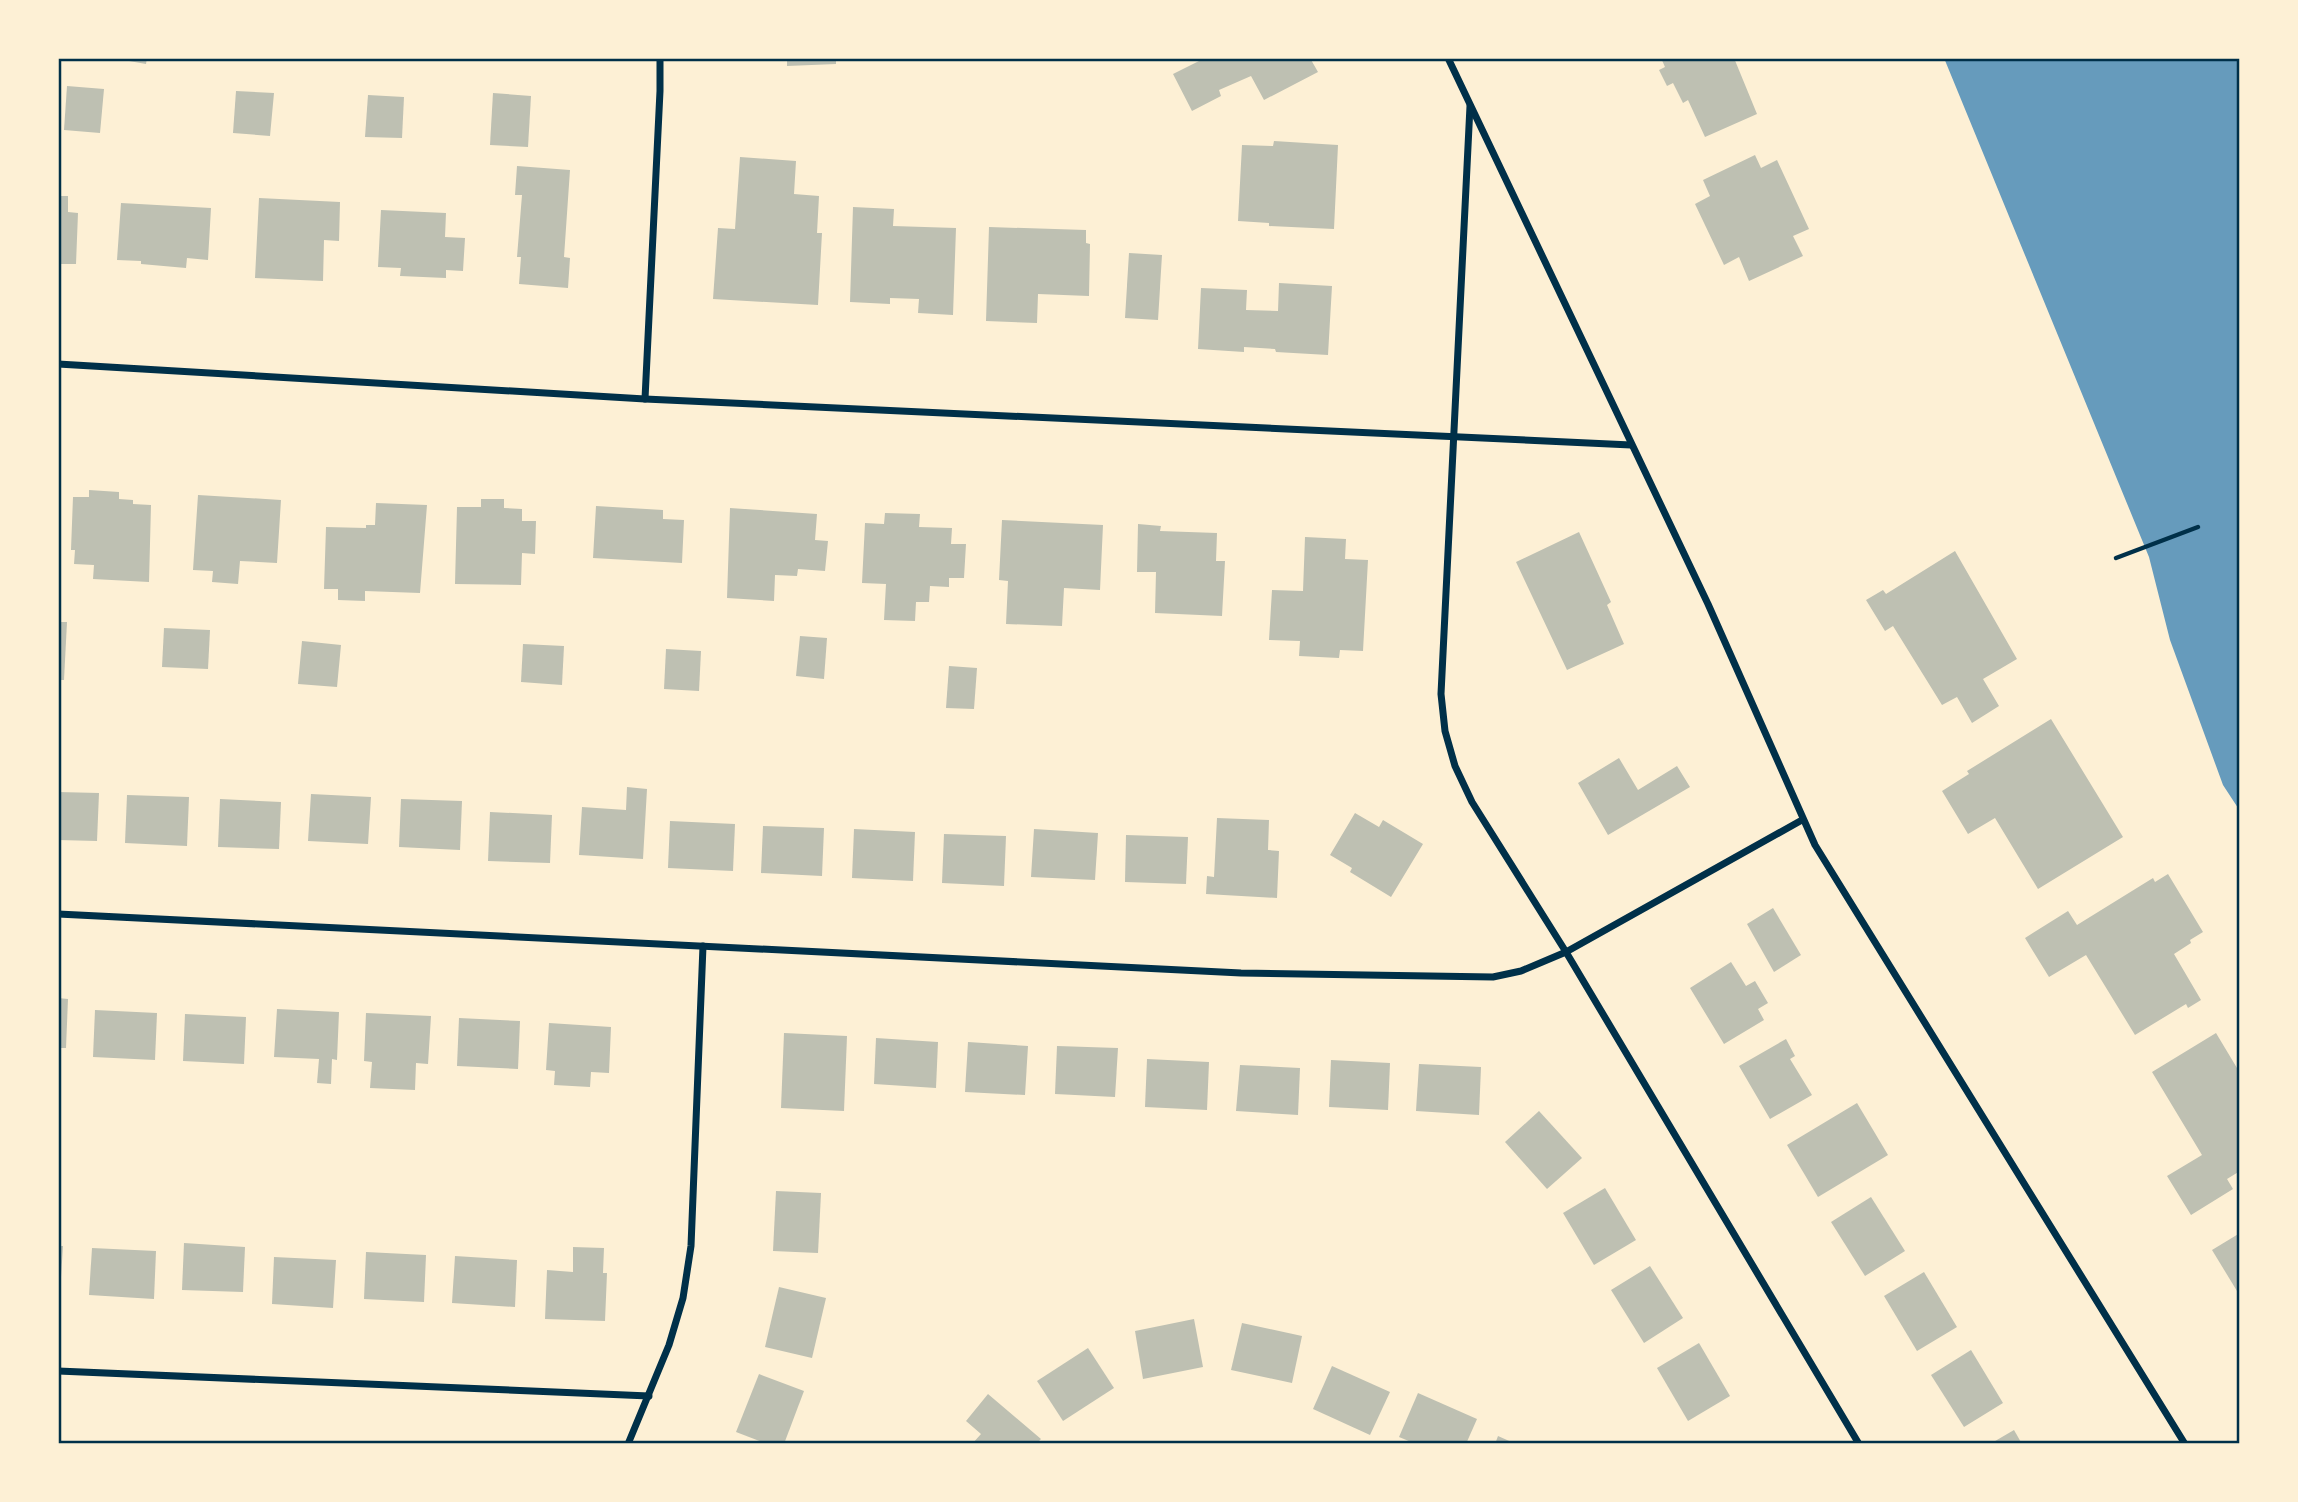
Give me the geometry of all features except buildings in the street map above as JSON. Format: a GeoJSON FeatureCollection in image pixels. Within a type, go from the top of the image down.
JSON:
{"type":"FeatureCollection","features":[{"type":"Feature","properties":{"kind":"street"},"geometry":{"type":"LineString","coordinates":[[645,398],[660,58]]}},
{"type":"Feature","properties":{"kind":"street"},"geometry":{"type":"LineString","coordinates":[[1448,58],[1708,604],[1815,845],[2185,1444]]}},
{"type":"Feature","properties":{"kind":"street"},"geometry":{"type":"LineString","coordinates":[[1471,105],[1441,694],[1445,731],[1455,766],[1472,802],[1566,952],[1859,1444]]}},
{"type":"Feature","properties":{"kind":"street"},"geometry":{"type":"LineString","coordinates":[[58,364],[645,398],[1631,445]]}},
{"type":"Feature","properties":{"kind":"street"},"geometry":{"type":"LineString","coordinates":[[58,914],[1241,973],[1493,977],[1521,971],[1566,952],[1802,820]]}},
{"type":"Feature","properties":{"kind":"street"},"geometry":{"type":"LineString","coordinates":[[628,1444],[669,1345],[683,1298],[691,1246],[703,946]]}},
{"type":"Feature","properties":{"kind":"street"},"geometry":{"type":"LineString","coordinates":[[58,1371],[649,1396]]}},
{"type":"Feature","properties":{"kind":"path"},"geometry":{"type":"LineString","coordinates":[[2116,558],[2198,527]]}},
{"type":"Feature","properties":{"kind":"water"},"geometry":{"type":"Polygon","coordinates":[[[1944,58],[2240,58],[2240,811],[2223,785],[2170,640],[2149,557],[1944,58]]]}}]}
